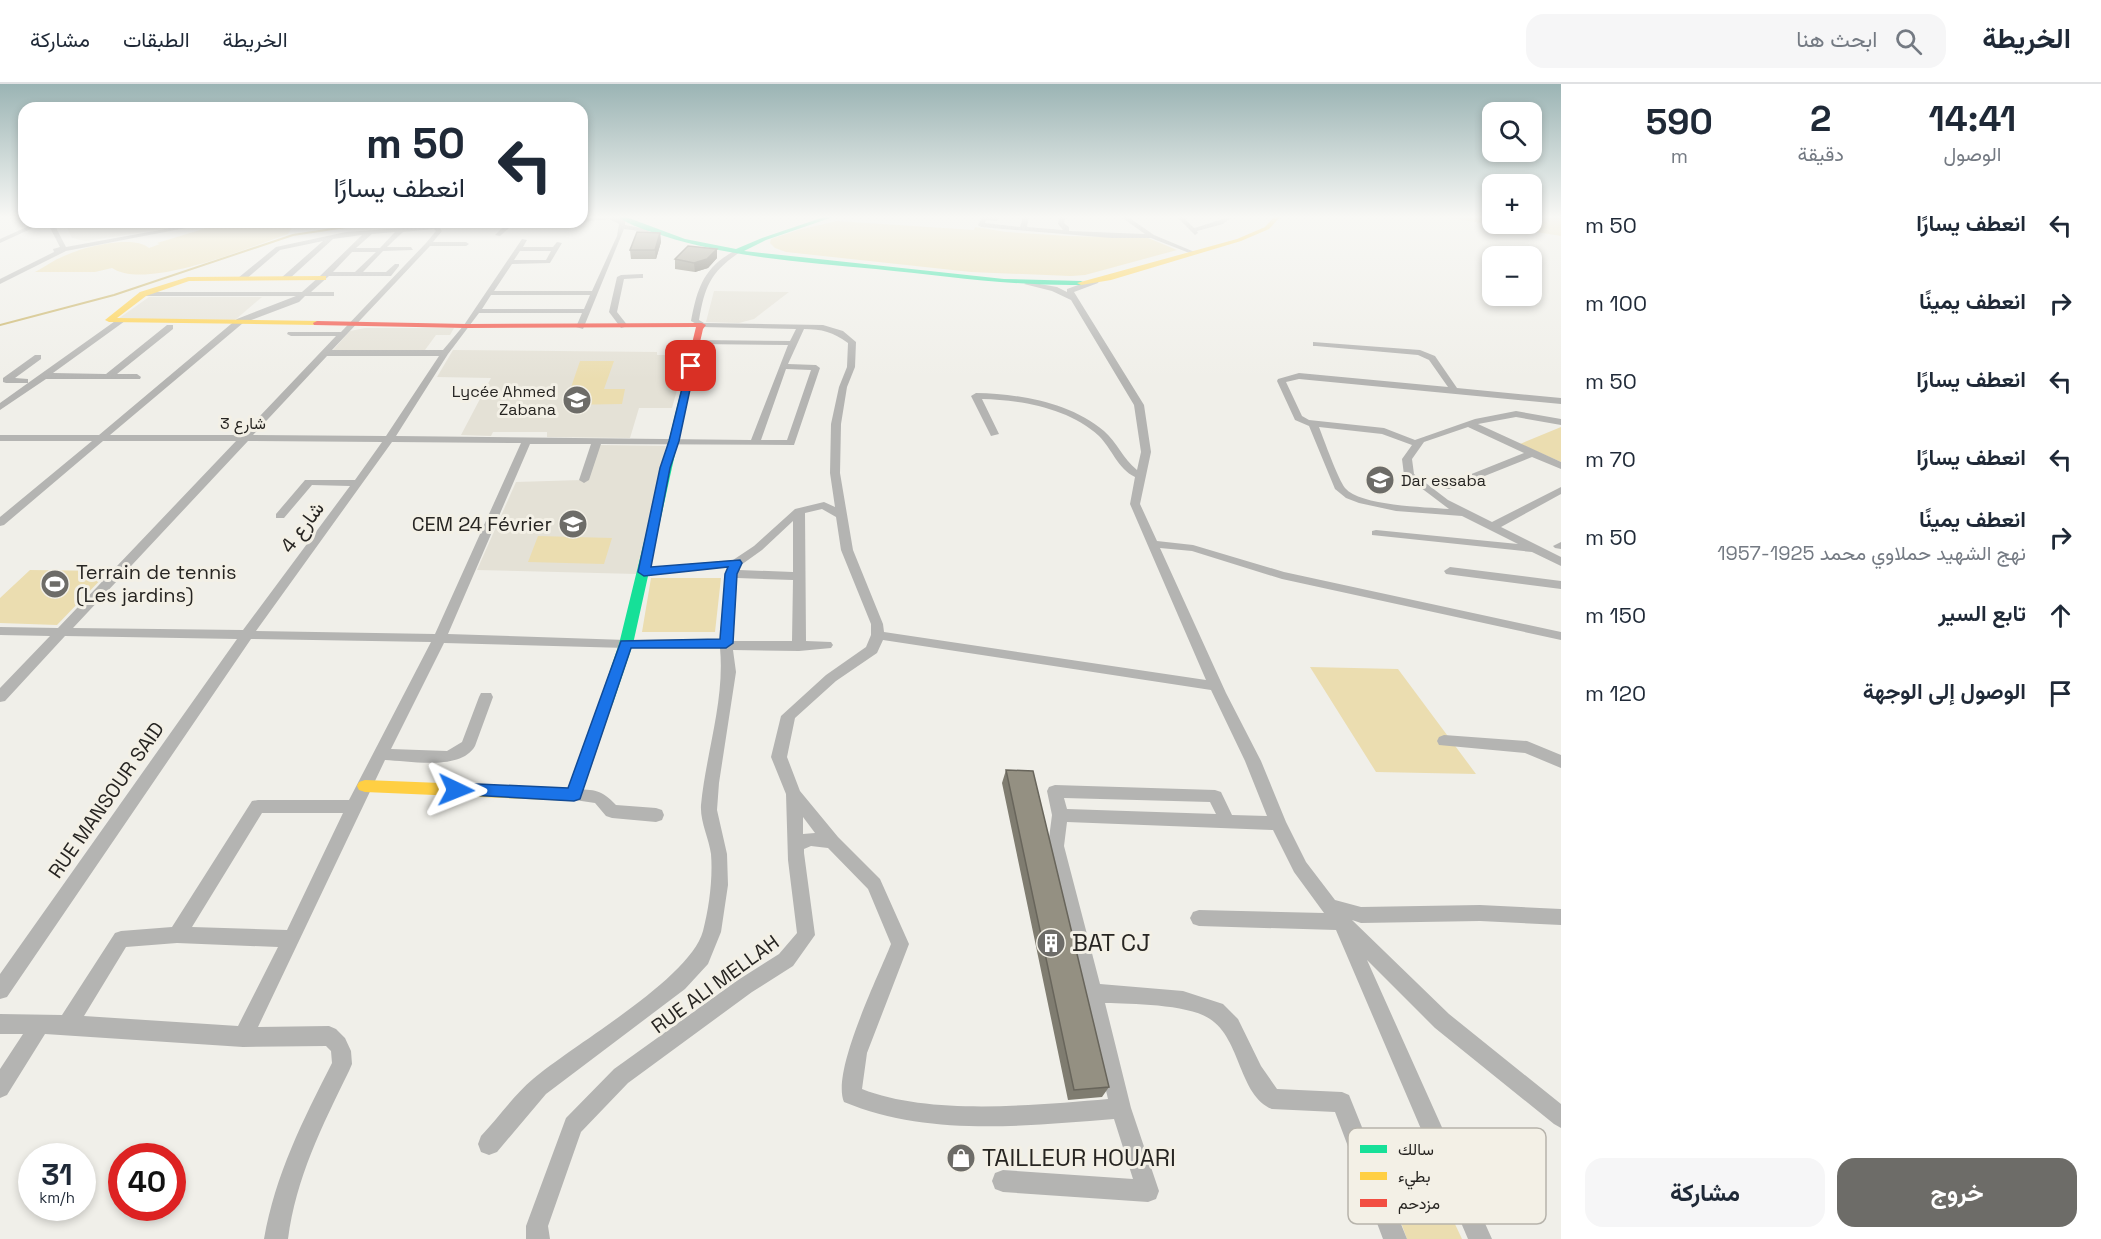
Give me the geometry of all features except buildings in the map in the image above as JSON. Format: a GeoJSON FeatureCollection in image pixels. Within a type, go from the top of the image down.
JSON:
{"type":"FeatureCollection","features":[{"type":"Feature","properties":{"kind":"main road"},"geometry":{"type":"LineString","coordinates":[[918,271],[996,280],[1057,282],[1095,281],[1127,271]]}},
{"type":"Feature","properties":{"kind":"main road"},"geometry":{"type":"LineString","coordinates":[[939,271],[1057,282],[1117,271]]}},
{"type":"Feature","properties":{"kind":"main road"},"geometry":{"type":"LineString","coordinates":[[325,276],[188,279],[143,294],[109,320],[240,321],[346,330],[467,326],[702,325],[674,441],[665,468],[644,572],[626,644],[574,795],[365,786]]}},
{"type":"Feature","properties":{"kind":"street"},"geometry":{"type":"LineString","coordinates":[[0,282],[22,271]]}},
{"type":"Feature","properties":{"kind":"street"},"geometry":{"type":"LineString","coordinates":[[227,295],[252,271]]}},
{"type":"Feature","properties":{"kind":"street"},"geometry":{"type":"LineString","coordinates":[[285,278],[293,271]]}},
{"type":"Feature","properties":{"kind":"street"},"geometry":{"type":"LineString","coordinates":[[0,523],[240,321],[296,300],[330,271]]}},
{"type":"Feature","properties":{"kind":"street"},"geometry":{"type":"LineString","coordinates":[[325,301],[357,271]]}},
{"type":"Feature","properties":{"kind":"street"},"geometry":{"type":"LineString","coordinates":[[325,276],[388,274],[391,271]]}},
{"type":"Feature","properties":{"kind":"street"},"geometry":{"type":"LineString","coordinates":[[0,697],[246,438],[346,330],[396,271]]}},
{"type":"Feature","properties":{"kind":"street","name":"شارع 4"},"geometry":{"type":"LineString","coordinates":[[246,635],[357,483],[445,353],[467,326],[505,271]]}},
{"type":"Feature","properties":{"kind":"street"},"geometry":{"type":"LineString","coordinates":[[580,327],[603,271]]}},
{"type":"Feature","properties":{"kind":"street"},"geometry":{"type":"LineString","coordinates":[[712,271],[708,275],[699,298],[695,321],[702,325],[823,327],[840,333],[852,342],[851,368],[843,387],[836,424],[835,473],[847,550],[877,624],[878,635],[1216,686]]}},
{"type":"Feature","properties":{"kind":"street"},"geometry":{"type":"LineString","coordinates":[[624,326],[613,312],[621,276],[640,276]]}},
{"type":"Feature","properties":{"kind":"street"},"geometry":{"type":"LineString","coordinates":[[996,280],[1046,287],[1072,295],[1095,281]]}},
{"type":"Feature","properties":{"kind":"street"},"geometry":{"type":"LineString","coordinates":[[1057,282],[1056,285],[1072,295],[1139,405],[1146,452],[1135,504],[1216,686],[1253,761],[1278,823],[1300,867],[1335,914],[1442,1021],[1561,1117]]}},
{"type":"Feature","properties":{"kind":"street"},"geometry":{"type":"LineString","coordinates":[[489,293],[595,290],[619,287]]}},
{"type":"Feature","properties":{"kind":"street"},"geometry":{"type":"LineString","coordinates":[[143,294],[331,294]]}},
{"type":"Feature","properties":{"kind":"street"},"geometry":{"type":"LineString","coordinates":[[477,311],[586,311]]}},
{"type":"Feature","properties":{"kind":"street"},"geometry":{"type":"LineString","coordinates":[[0,398],[25,381],[44,373],[121,321]]}},
{"type":"Feature","properties":{"kind":"street"},"geometry":{"type":"LineString","coordinates":[[755,442],[783,366],[801,326]]}},
{"type":"Feature","properties":{"kind":"street"},"geometry":{"type":"LineString","coordinates":[[109,376],[170,327]]}},
{"type":"Feature","properties":{"kind":"street"},"geometry":{"type":"LineString","coordinates":[[291,334],[346,330]]}},
{"type":"Feature","properties":{"kind":"street"},"geometry":{"type":"LineString","coordinates":[[697,342],[792,344]]}},
{"type":"Feature","properties":{"kind":"street"},"geometry":{"type":"LineString","coordinates":[[1316,344],[1419,353],[1432,358],[1454,390]]}},
{"type":"Feature","properties":{"kind":"street"},"geometry":{"type":"LineString","coordinates":[[0,407],[72,349]]}},
{"type":"Feature","properties":{"kind":"street"},"geometry":{"type":"LineString","coordinates":[[325,352],[445,353]]}},
{"type":"Feature","properties":{"kind":"street"},"geometry":{"type":"LineString","coordinates":[[25,381],[6,380],[38,357]]}},
{"type":"Feature","properties":{"kind":"street","name":"شارع 3"},"geometry":{"type":"LineString","coordinates":[[0,438],[792,443],[816,368],[783,366]]}},
{"type":"Feature","properties":{"kind":"street"},"geometry":{"type":"LineString","coordinates":[[44,373],[136,377]]}},
{"type":"Feature","properties":{"kind":"street"},"geometry":{"type":"LineString","coordinates":[[1418,444],[1384,431],[1313,424],[1298,418],[1281,381],[1286,378],[1318,377],[1561,401]]}},
{"type":"Feature","properties":{"kind":"street"},"geometry":{"type":"LineString","coordinates":[[1500,394],[1514,406],[1516,414]]}},
{"type":"Feature","properties":{"kind":"street"},"geometry":{"type":"LineString","coordinates":[[994,434],[976,396],[993,396],[1041,403],[1069,413],[1102,434],[1134,474],[1141,476]]}},
{"type":"Feature","properties":{"kind":"street"},"geometry":{"type":"LineString","coordinates":[[1561,422],[1516,414],[1469,424],[1420,440],[1407,459],[1409,475],[1444,502],[1561,562]]}},
{"type":"Feature","properties":{"kind":"street"},"geometry":{"type":"LineString","coordinates":[[1313,424],[1340,489],[1348,497],[1368,504],[1467,514]]}},
{"type":"Feature","properties":{"kind":"street"},"geometry":{"type":"LineString","coordinates":[[1469,424],[1561,466]]}},
{"type":"Feature","properties":{"kind":"street"},"geometry":{"type":"LineString","coordinates":[[243,1037],[354,807],[440,638],[527,440]]}},
{"type":"Feature","properties":{"kind":"street"},"geometry":{"type":"LineString","coordinates":[[584,480],[597,440]]}},
{"type":"Feature","properties":{"kind":"street"},"geometry":{"type":"LineString","coordinates":[[1448,487],[1532,453]]}},
{"type":"Feature","properties":{"kind":"street"},"geometry":{"type":"LineString","coordinates":[[279,516],[309,482],[357,483]]}},
{"type":"Feature","properties":{"kind":"street"},"geometry":{"type":"LineString","coordinates":[[1491,527],[1561,490]]}},
{"type":"Feature","properties":{"kind":"street"},"geometry":{"type":"LineString","coordinates":[[489,1144],[539,1087],[678,983],[701,958],[712,932],[719,885],[719,854],[709,810],[711,783],[729,672],[726,643],[733,568],[799,511],[824,505],[841,515]]}},
{"type":"Feature","properties":{"kind":"street"},"geometry":{"type":"LineString","coordinates":[[799,511],[799,646]]}},
{"type":"Feature","properties":{"kind":"street"},"geometry":{"type":"LineString","coordinates":[[1376,533],[1537,550]]}},
{"type":"Feature","properties":{"kind":"street"},"geometry":{"type":"LineString","coordinates":[[1153,544],[1193,548],[1282,575],[1561,636]]}},
{"type":"Feature","properties":{"kind":"street"},"geometry":{"type":"LineString","coordinates":[[644,572],[733,568],[799,576]]}},
{"type":"Feature","properties":{"kind":"street"},"geometry":{"type":"LineString","coordinates":[[1450,572],[1561,585]]}},
{"type":"Feature","properties":{"kind":"street"},"geometry":{"type":"LineString","coordinates":[[0,631],[440,638],[626,644],[726,643],[735,646],[826,645]]}},
{"type":"Feature","properties":{"kind":"street","name":"RUE MANSOUR SAID"},"geometry":{"type":"LineString","coordinates":[[0,990],[246,635]]}},
{"type":"Feature","properties":{"kind":"street","name":"RUE ALI MELLAH"},"geometry":{"type":"LineString","coordinates":[[538,1239],[537,1226],[573,1125],[621,1077],[745,986],[786,960],[806,935],[796,860],[794,794],[779,757],[788,716],[831,678],[872,650],[878,635]]}},
{"type":"Feature","properties":{"kind":"street"},"geometry":{"type":"LineString","coordinates":[[381,754],[449,757],[468,746],[486,697]]}},
{"type":"Feature","properties":{"kind":"street"},"geometry":{"type":"LineString","coordinates":[[1444,741],[1527,747],[1561,762]]}},
{"type":"Feature","properties":{"kind":"street"},"geometry":{"type":"LineString","coordinates":[[794,794],[832,842],[873,884],[900,944],[856,1053],[851,1095],[871,1104],[924,1115],[1042,1115],[1121,1107]]}},
{"type":"Feature","properties":{"kind":"street"},"geometry":{"type":"LineString","coordinates":[[574,795],[599,797],[612,811],[656,814]]}},
{"type":"Feature","properties":{"kind":"street"},"geometry":{"type":"LineString","coordinates":[[177,935],[258,806],[354,807]]}},
{"type":"Feature","properties":{"kind":"street"},"geometry":{"type":"LineString","coordinates":[[1003,1181],[1148,1191],[1121,1107],[1056,846],[1060,815],[1278,823]]}},
{"type":"Feature","properties":{"kind":"street"},"geometry":{"type":"LineString","coordinates":[[796,860],[796,845],[810,839],[832,842]]}},
{"type":"Feature","properties":{"kind":"street"},"geometry":{"type":"LineString","coordinates":[[1199,918],[1480,913],[1561,917]]}},
{"type":"Feature","properties":{"kind":"street"},"geometry":{"type":"LineString","coordinates":[[1335,914],[1430,1128]]}},
{"type":"Feature","properties":{"kind":"street"},"geometry":{"type":"LineString","coordinates":[[67,1025],[121,939],[177,935],[292,939]]}},
{"type":"Feature","properties":{"kind":"street"},"geometry":{"type":"LineString","coordinates":[[1092,993],[1176,999],[1211,1008],[1225,1017],[1242,1042],[1253,1072],[1272,1099],[1341,1102],[1351,1128]]}},
{"type":"Feature","properties":{"kind":"street"},"geometry":{"type":"LineString","coordinates":[[0,1088],[42,1023]]}},
{"type":"Feature","properties":{"kind":"street"},"geometry":{"type":"LineString","coordinates":[[0,1024],[42,1023],[243,1037],[330,1036],[339,1043],[342,1064],[292,1164],[278,1216],[276,1239]]}},
{"type":"Feature","properties":{"kind":"street"},"geometry":{"type":"LineString","coordinates":[[1389,1224],[1395,1239]]}},
{"type":"Feature","properties":{"kind":"street"},"geometry":{"type":"LineString","coordinates":[[1473,1224],[1480,1239]]}},
{"type":"Feature","properties":{"kind":"shaded area"},"geometry":{"type":"Polygon","coordinates":[[[37,271],[100,271],[95,272],[35,272],[37,271]]]}},
{"type":"Feature","properties":{"kind":"shaded area"},"geometry":{"type":"Polygon","coordinates":[[[120,271],[173,271],[148,274],[128,274],[120,271]]]}},
{"type":"Feature","properties":{"kind":"shaded area"},"geometry":{"type":"Polygon","coordinates":[[[961,271],[1100,271],[1071,276],[961,271]]]}},
{"type":"Feature","properties":{"kind":"shaded area"},"geometry":{"type":"Polygon","coordinates":[[[714,291],[789,292],[754,319],[739,323],[706,322],[714,291]]]}},
{"type":"Feature","properties":{"kind":"shaded area"},"geometry":{"type":"Polygon","coordinates":[[[149,297],[262,297],[235,320],[118,319],[149,297]]]}},
{"type":"Feature","properties":{"kind":"shaded area"},"geometry":{"type":"Polygon","coordinates":[[[365,328],[454,328],[450,335],[436,335],[425,350],[333,350],[350,331],[365,328]]]}},
{"type":"Feature","properties":{"kind":"shaded area","name":"Lycée Ahmed Zabana"},"geometry":{"type":"Polygon","coordinates":[[[453,350],[657,352],[657,355],[687,355],[672,408],[639,408],[630,438],[547,437],[547,432],[493,432],[491,436],[461,435],[491,378],[437,377],[453,350]]]}},
{"type":"Feature","properties":{"kind":"shaded area"},"geometry":{"type":"Polygon","coordinates":[[[580,361],[614,361],[604,389],[625,389],[622,404],[565,405],[580,361]]]}},
{"type":"Feature","properties":{"kind":"shaded area"},"geometry":{"type":"Polygon","coordinates":[[[1561,427],[1561,462],[1520,444],[1561,427]]]}},
{"type":"Feature","properties":{"kind":"shaded area","name":"CEM 24 Février"},"geometry":{"type":"Polygon","coordinates":[[[599,445],[666,446],[637,574],[477,570],[516,482],[581,480],[599,445]]]}},
{"type":"Feature","properties":{"kind":"shaded area"},"geometry":{"type":"Polygon","coordinates":[[[538,536],[612,538],[604,564],[528,562],[538,536]]]}},
{"type":"Feature","properties":{"kind":"shaded area","name":"Terrain de tennis (Les jardins)"},"geometry":{"type":"Polygon","coordinates":[[[30,570],[109,571],[57,625],[0,623],[0,598],[30,570]]]}},
{"type":"Feature","properties":{"kind":"shaded area"},"geometry":{"type":"Polygon","coordinates":[[[651,578],[721,578],[715,632],[642,632],[651,578]]]}},
{"type":"Feature","properties":{"kind":"shaded area"},"geometry":{"type":"Polygon","coordinates":[[[1310,667],[1398,669],[1476,774],[1376,772],[1310,667]]]}},
{"type":"Feature","properties":{"kind":"shaded area"},"geometry":{"type":"Polygon","coordinates":[[[1402,1224],[1455,1224],[1462,1239],[1407,1239],[1402,1224]]]}},
{"type":"Feature","properties":{"kind":"waterway"},"geometry":{"type":"LineString","coordinates":[[0,325],[114,295],[186,271]]}},
{"type":"Feature","properties":{"kind":"traffic: fast"},"geometry":{"type":"LineString","coordinates":[[909,271],[1030,283],[1081,283]]}},
{"type":"Feature","properties":{"kind":"traffic: fast"},"geometry":{"type":"LineString","coordinates":[[606,703],[626,644],[690,368]]}},
{"type":"Feature","properties":{"kind":"traffic: slow"},"geometry":{"type":"LineString","coordinates":[[1081,283],[1132,271]]}},
{"type":"Feature","properties":{"kind":"traffic: slow"},"geometry":{"type":"LineString","coordinates":[[317,323],[109,320],[143,294],[188,279],[323,278]]}},
{"type":"Feature","properties":{"kind":"traffic: slow"},"geometry":{"type":"LineString","coordinates":[[365,786],[574,795],[606,703]]}},
{"type":"Feature","properties":{"kind":"traffic: jam"},"geometry":{"type":"LineString","coordinates":[[317,323],[467,326],[702,325],[699,329],[690,368]]}},
{"type":"Feature","properties":{"kind":"place","name":"Lycée Ahmed Zabana"},"geometry":{"type":"Point","coordinates":[577,400]}},
{"type":"Feature","properties":{"kind":"place","name":"Dar essaba"},"geometry":{"type":"Point","coordinates":[1380,480]}},
{"type":"Feature","properties":{"kind":"place","name":"CEM 24 Février"},"geometry":{"type":"Point","coordinates":[573,524]}},
{"type":"Feature","properties":{"kind":"place","name":"Terrain de tennis (Les jardins)"},"geometry":{"type":"Point","coordinates":[55,584]}},
{"type":"Feature","properties":{"kind":"place","name":"BAT CJ"},"geometry":{"type":"Point","coordinates":[1051,943]}},
{"type":"Feature","properties":{"kind":"place","name":"TAILLEUR HOUARI"},"geometry":{"type":"Point","coordinates":[961,1158]}},
{"type":"Feature","properties":{"kind":"route"},"geometry":{"type":"LineString","coordinates":[[456,790],[574,795],[626,644],[726,643],[731,574],[736,563],[644,572],[665,468],[674,441],[691,366]]}}]}
